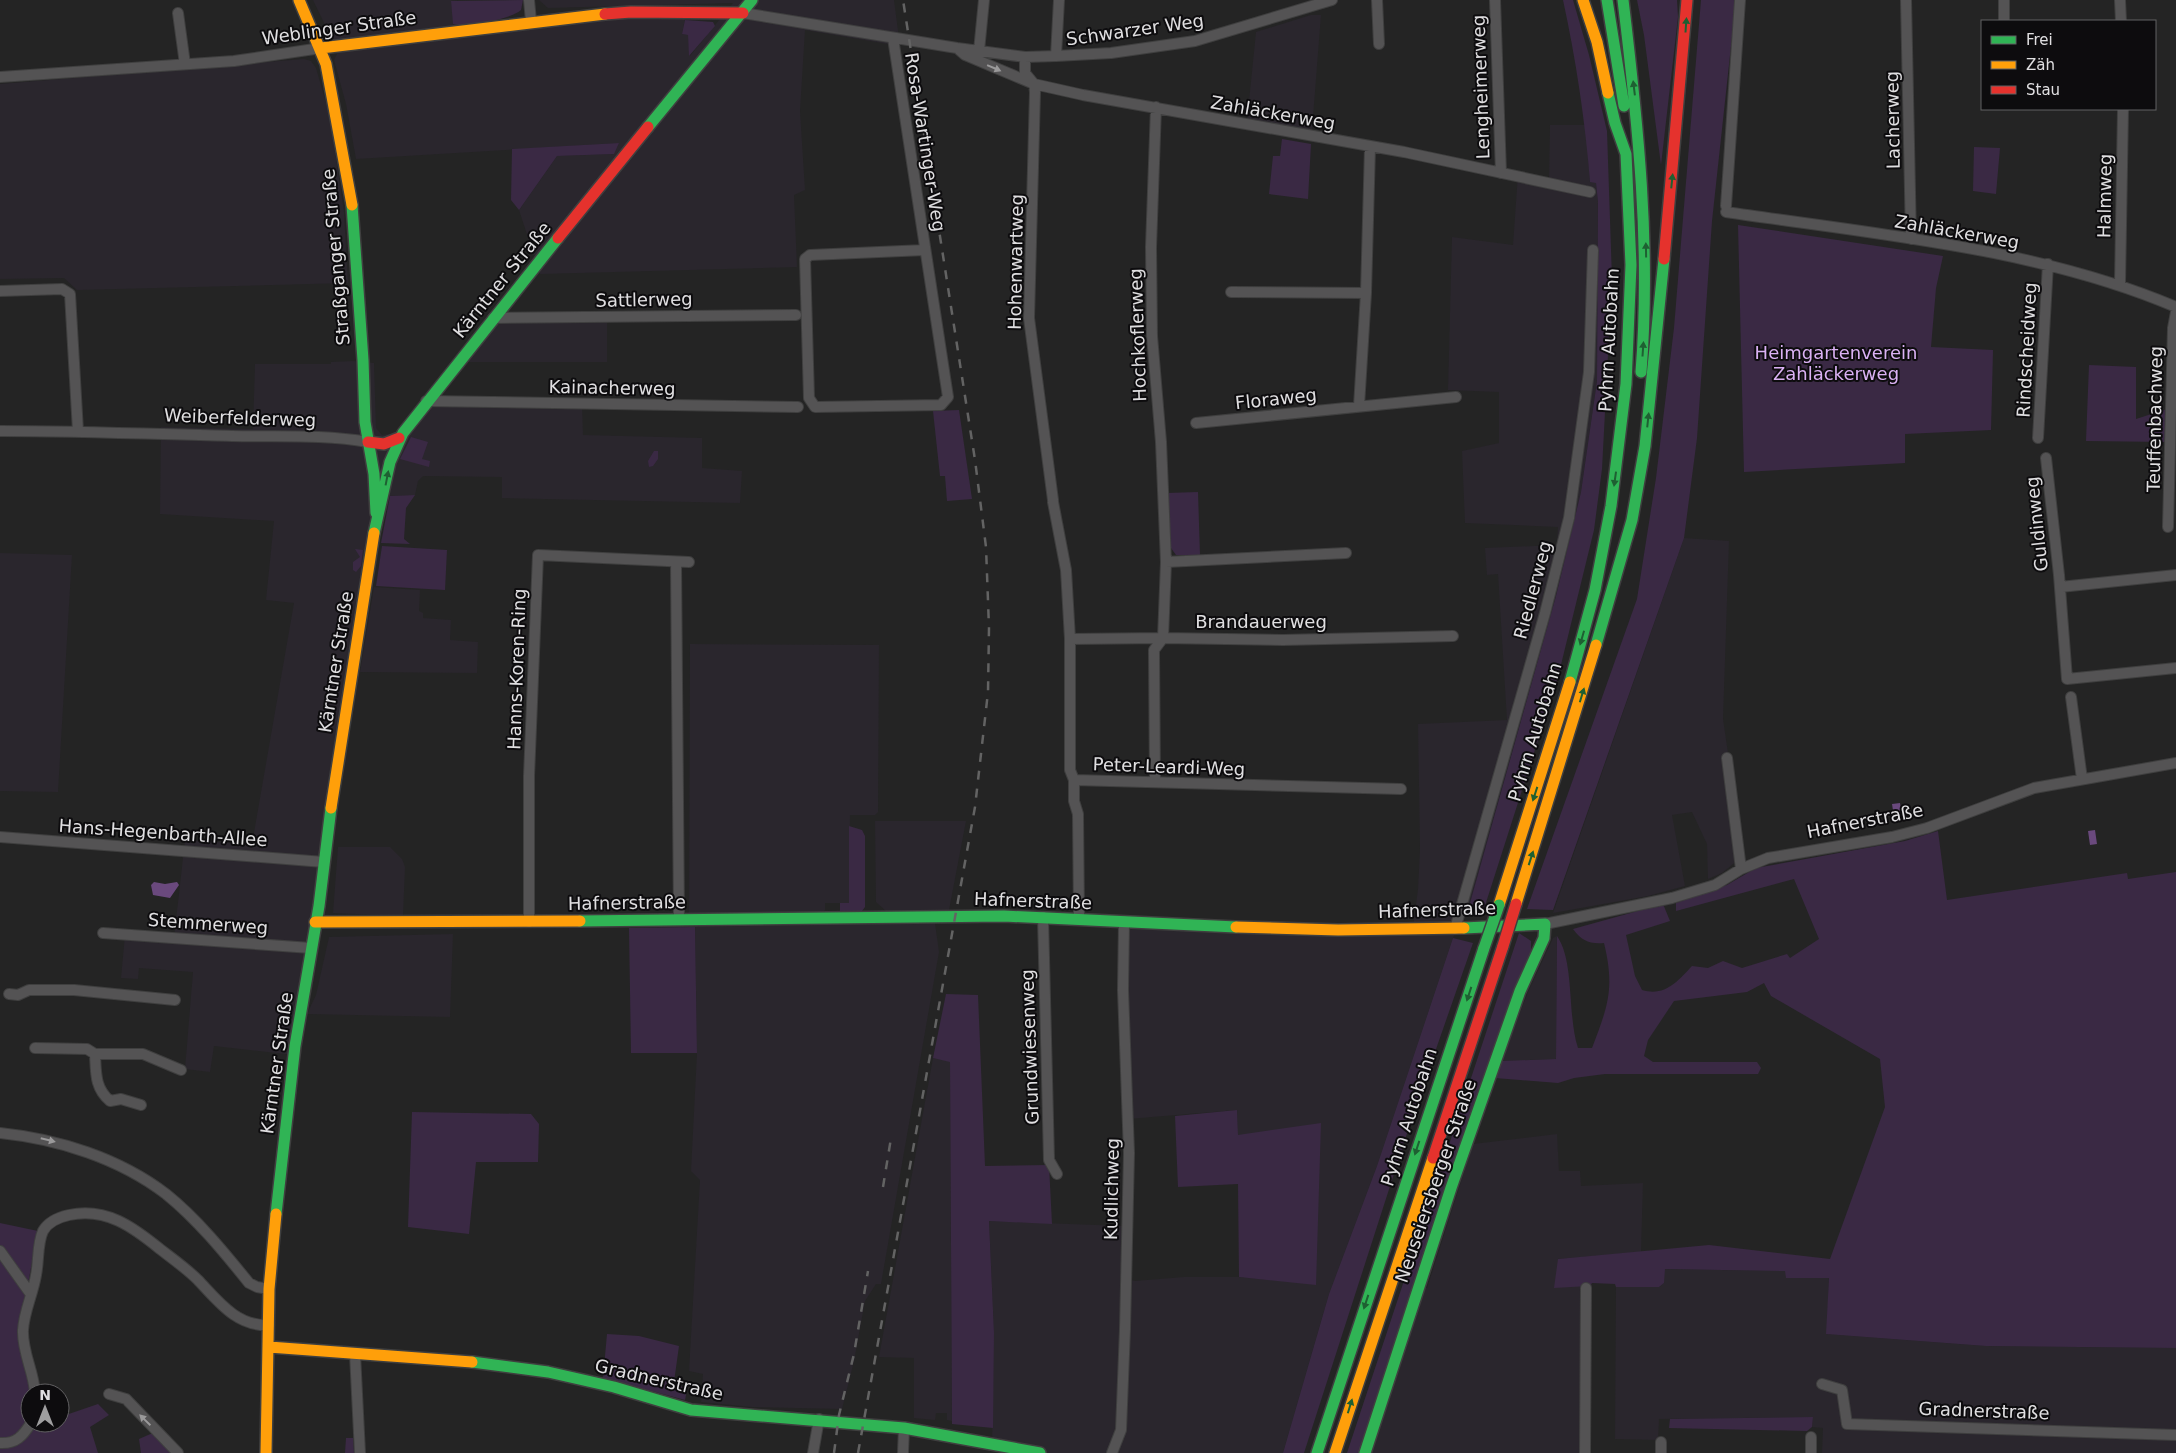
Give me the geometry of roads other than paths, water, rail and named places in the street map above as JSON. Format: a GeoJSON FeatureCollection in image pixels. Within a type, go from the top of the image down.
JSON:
{"type":"FeatureCollection","features":[{"type":"Feature","properties":{"kind":"main road","name":"Straßganger Straße"},"geometry":{"type":"LineString","coordinates":[[299,0],[321,48],[334,99],[351,195],[363,360],[365,422],[374,474],[376,518]]}},
{"type":"Feature","properties":{"kind":"main road","name":"Kärntner Straße"},"geometry":{"type":"LineString","coordinates":[[266,1453],[269,1289],[292,1067],[316,922],[334,778],[376,518],[382,502],[392,455],[399,438],[426,401],[752,0]]}},
{"type":"Feature","properties":{"kind":"main road","name":"Pyhrn Autobahn"},"geometry":{"type":"LineString","coordinates":[[1317,1453],[1560,717],[1595,590],[1611,506],[1626,384],[1631,303],[1631,215],[1626,154],[1615,123],[1597,42],[1583,0]]}},
{"type":"Feature","properties":{"kind":"main road"},"geometry":{"type":"LineString","coordinates":[[1607,0],[1625,120],[1626,154]]}},
{"type":"Feature","properties":{"kind":"main road"},"geometry":{"type":"LineString","coordinates":[[1616,578],[1635,444],[1646,298],[1646,236],[1638,116],[1623,0]]}},
{"type":"Feature","properties":{"kind":"main road","name":"Pyhrn Autobahn"},"geometry":{"type":"LineString","coordinates":[[1335,1453],[1503,946],[1573,725],[1632,520],[1645,446],[1675,151],[1687,0]]}},
{"type":"Feature","properties":{"kind":"main road","name":"Weblinger Straße"},"geometry":{"type":"LineString","coordinates":[[321,48],[531,21],[631,12],[743,13]]}},
{"type":"Feature","properties":{"kind":"main road","name":"Weiberfelderweg"},"geometry":{"type":"LineString","coordinates":[[368,442],[384,444],[399,438]]}},
{"type":"Feature","properties":{"kind":"main road","name":"Hafnerstraße"},"geometry":{"type":"LineString","coordinates":[[316,922],[1043,917],[1079,918],[1124,923],[1338,930],[1455,929],[1545,924]]}},
{"type":"Feature","properties":{"kind":"main road","name":"Neuseiersberger Straße"},"geometry":{"type":"LineString","coordinates":[[1365,1453],[1451,1188],[1520,991],[1544,938],[1545,924]]}},
{"type":"Feature","properties":{"kind":"main road","name":"Gradnerstraße"},"geometry":{"type":"LineString","coordinates":[[269,1347],[484,1363],[548,1372],[691,1410],[753,1416],[819,1419],[904,1428],[1040,1453]]}},
{"type":"Feature","properties":{"kind":"street"},"geometry":{"type":"LineString","coordinates":[[529,0],[531,21]]}},
{"type":"Feature","properties":{"kind":"street"},"geometry":{"type":"LineString","coordinates":[[979,51],[984,0]]}},
{"type":"Feature","properties":{"kind":"street","name":"Schwarzer Weg"},"geometry":{"type":"LineString","coordinates":[[1056,56],[1059,0]]}},
{"type":"Feature","properties":{"kind":"street","name":"Schwarzer Weg"},"geometry":{"type":"LineString","coordinates":[[743,13],[957,48],[1025,57],[1111,53],[1195,41],[1332,0]]}},
{"type":"Feature","properties":{"kind":"street"},"geometry":{"type":"LineString","coordinates":[[1377,0],[1379,44]]}},
{"type":"Feature","properties":{"kind":"street","name":"Lengheimerweg"},"geometry":{"type":"LineString","coordinates":[[1494,0],[1501,173]]}},
{"type":"Feature","properties":{"kind":"street","name":"Zahläckerweg"},"geometry":{"type":"LineString","coordinates":[[1740,0],[1726,209],[1911,239],[2048,264],[2120,284],[2176,307]]}},
{"type":"Feature","properties":{"kind":"street","name":"Lacherweg"},"geometry":{"type":"LineString","coordinates":[[1906,0],[1911,239]]}},
{"type":"Feature","properties":{"kind":"street"},"geometry":{"type":"LineString","coordinates":[[2004,0],[2004,20]]}},
{"type":"Feature","properties":{"kind":"street"},"geometry":{"type":"LineString","coordinates":[[2120,0],[2121,20]]}},
{"type":"Feature","properties":{"kind":"street"},"geometry":{"type":"LineString","coordinates":[[178,12],[185,64]]}},
{"type":"Feature","properties":{"kind":"street","name":"Rosa-Wartinger-Weg"},"geometry":{"type":"LineString","coordinates":[[893,38],[948,397],[941,406],[815,407],[809,398],[805,259],[810,255],[925,250]]}},
{"type":"Feature","properties":{"kind":"street","name":"Weblinger Straße"},"geometry":{"type":"LineString","coordinates":[[0,77],[234,61],[321,48]]}},
{"type":"Feature","properties":{"kind":"street","name":"Zahläckerweg"},"geometry":{"type":"LineString","coordinates":[[957,48],[965,55],[1034,84],[1083,95],[1370,147],[1590,192]]}},
{"type":"Feature","properties":{"kind":"street","name":"Hohenwartweg"},"geometry":{"type":"LineString","coordinates":[[1025,57],[1025,73],[1034,84],[1029,318],[1053,501],[1066,570],[1070,639]]}},
{"type":"Feature","properties":{"kind":"street","name":"Hochkoflerweg"},"geometry":{"type":"LineString","coordinates":[[1154,782],[1154,650],[1163,638],[1166,562],[1161,442],[1152,336],[1151,247],[1156,108]]}},
{"type":"Feature","properties":{"kind":"street","name":"Halmweg"},"geometry":{"type":"LineString","coordinates":[[2120,284],[2123,110]]}},
{"type":"Feature","properties":{"kind":"street"},"geometry":{"type":"LineString","coordinates":[[1359,406],[1366,293],[1370,147]]}},
{"type":"Feature","properties":{"kind":"street","name":"Riedlerweg"},"geometry":{"type":"LineString","coordinates":[[1455,929],[1545,613],[1569,518],[1589,372],[1593,250]]}},
{"type":"Feature","properties":{"kind":"street","name":"Rindscheidweg"},"geometry":{"type":"LineString","coordinates":[[2038,438],[2048,264]]}},
{"type":"Feature","properties":{"kind":"street"},"geometry":{"type":"LineString","coordinates":[[0,291],[62,288],[70,294],[78,431]]}},
{"type":"Feature","properties":{"kind":"street"},"geometry":{"type":"LineString","coordinates":[[1231,292],[1366,293]]}},
{"type":"Feature","properties":{"kind":"street","name":"Teuffenbachweg"},"geometry":{"type":"LineString","coordinates":[[2168,528],[2173,328],[2176,312]]}},
{"type":"Feature","properties":{"kind":"street","name":"Sattlerweg"},"geometry":{"type":"LineString","coordinates":[[492,318],[796,315]]}},
{"type":"Feature","properties":{"kind":"street","name":"Floraweg"},"geometry":{"type":"LineString","coordinates":[[1196,423],[1456,397]]}},
{"type":"Feature","properties":{"kind":"street","name":"Kainacherweg"},"geometry":{"type":"LineString","coordinates":[[426,401],[798,406]]}},
{"type":"Feature","properties":{"kind":"street","name":"Weiberfelderweg"},"geometry":{"type":"LineString","coordinates":[[0,432],[78,431],[291,436],[350,439],[368,442]]}},
{"type":"Feature","properties":{"kind":"street","name":"Guldinweg"},"geometry":{"type":"LineString","coordinates":[[2046,458],[2060,587],[2067,679],[2176,668]]}},
{"type":"Feature","properties":{"kind":"street"},"geometry":{"type":"LineString","coordinates":[[1166,562],[1346,553]]}},
{"type":"Feature","properties":{"kind":"street","name":"Hanns-Koren-Ring"},"geometry":{"type":"LineString","coordinates":[[529,922],[529,776],[538,555],[689,562]]}},
{"type":"Feature","properties":{"kind":"street"},"geometry":{"type":"LineString","coordinates":[[676,562],[680,920]]}},
{"type":"Feature","properties":{"kind":"street","name":"Guldinweg"},"geometry":{"type":"LineString","coordinates":[[2060,587],[2176,575]]}},
{"type":"Feature","properties":{"kind":"street","name":"Brandauerweg"},"geometry":{"type":"LineString","coordinates":[[1070,639],[1283,640],[1452,636]]}},
{"type":"Feature","properties":{"kind":"street"},"geometry":{"type":"LineString","coordinates":[[1070,639],[1070,770],[1074,780]]}},
{"type":"Feature","properties":{"kind":"street"},"geometry":{"type":"LineString","coordinates":[[2071,697],[2082,779]]}},
{"type":"Feature","properties":{"kind":"street"},"geometry":{"type":"LineString","coordinates":[[1726,758],[1740,870]]}},
{"type":"Feature","properties":{"kind":"street","name":"Hafnerstraße"},"geometry":{"type":"LineString","coordinates":[[1545,924],[1672,898],[1715,885],[1740,870],[1768,858],[1892,837],[1927,828],[2034,788],[2176,763]]}},
{"type":"Feature","properties":{"kind":"street","name":"Peter-Leardi-Weg"},"geometry":{"type":"LineString","coordinates":[[1079,918],[1078,814],[1074,800],[1074,780],[1401,789]]}},
{"type":"Feature","properties":{"kind":"street","name":"Hans-Hegenbarth-Allee"},"geometry":{"type":"LineString","coordinates":[[0,837],[324,862]]}},
{"type":"Feature","properties":{"kind":"street","name":"Grundwiesenweg"},"geometry":{"type":"LineString","coordinates":[[1043,917],[1049,1160],[1057,1174]]}},
{"type":"Feature","properties":{"kind":"street","name":"Kudlichweg"},"geometry":{"type":"LineString","coordinates":[[1112,1453],[1121,1430],[1130,1153],[1123,990],[1124,923]]}},
{"type":"Feature","properties":{"kind":"street","name":"Stemmerweg"},"geometry":{"type":"LineString","coordinates":[[103,933],[311,948]]}},
{"type":"Feature","properties":{"kind":"street"},"geometry":{"type":"LineString","coordinates":[[9,994],[18,995],[29,990],[74,990],[175,1000]]}},
{"type":"Feature","properties":{"kind":"street"},"geometry":{"type":"LineString","coordinates":[[34,1048],[86,1049],[95,1054],[143,1054],[181,1070]]}},
{"type":"Feature","properties":{"kind":"street"},"geometry":{"type":"LineString","coordinates":[[95,1054],[97,1084],[102,1094],[110,1101],[121,1099],[141,1105]]}},
{"type":"Feature","properties":{"kind":"street"},"geometry":{"type":"LineString","coordinates":[[0,1133],[58,1143],[89,1153],[141,1178],[164,1193],[194,1220],[249,1283],[257,1287],[269,1289]]}},
{"type":"Feature","properties":{"kind":"street"},"geometry":{"type":"LineString","coordinates":[[35,1383],[23,1332],[30,1293],[36,1276],[42,1235],[46,1226],[66,1216],[94,1213],[121,1222],[143,1235],[186,1269],[219,1304],[233,1314],[257,1324],[269,1325]]}},
{"type":"Feature","properties":{"kind":"street"},"geometry":{"type":"LineString","coordinates":[[0,1251],[30,1293]]}},
{"type":"Feature","properties":{"kind":"street"},"geometry":{"type":"LineString","coordinates":[[1585,1453],[1586,1288]]}},
{"type":"Feature","properties":{"kind":"street"},"geometry":{"type":"LineString","coordinates":[[355,1354],[360,1451]]}},
{"type":"Feature","properties":{"kind":"street","name":"Gradnerstraße"},"geometry":{"type":"LineString","coordinates":[[1822,1384],[1842,1390],[1847,1424],[2176,1435]]}},
{"type":"Feature","properties":{"kind":"street"},"geometry":{"type":"LineString","coordinates":[[109,1394],[126,1399],[178,1453]]}},
{"type":"Feature","properties":{"kind":"street"},"geometry":{"type":"LineString","coordinates":[[813,1453],[819,1419]]}},
{"type":"Feature","properties":{"kind":"street"},"geometry":{"type":"LineString","coordinates":[[903,1453],[904,1428]]}},
{"type":"Feature","properties":{"kind":"street"},"geometry":{"type":"LineString","coordinates":[[0,1444],[15,1441],[24,1433]]}},
{"type":"Feature","properties":{"kind":"street"},"geometry":{"type":"LineString","coordinates":[[1811,1437],[1811,1453]]}},
{"type":"Feature","properties":{"kind":"street"},"geometry":{"type":"LineString","coordinates":[[1660,1453],[1661,1442]]}},
{"type":"Feature","properties":{"kind":"railway"},"geometry":{"type":"LineString","coordinates":[[858,1453],[975,807],[988,692],[989,628],[986,547],[975,460],[903,0]]}},
{"type":"Feature","properties":{"kind":"railway"},"geometry":{"type":"LineString","coordinates":[[883,1187],[891,1138]]}},
{"type":"Feature","properties":{"kind":"railway"},"geometry":{"type":"LineString","coordinates":[[834,1453],[839,1415],[854,1354],[868,1271]]}},
{"type":"Feature","properties":{"kind":"park label","name":"Heimgartenverein Zahläckerweg"},"geometry":{"type":"Point","coordinates":[1836,363]}}]}
